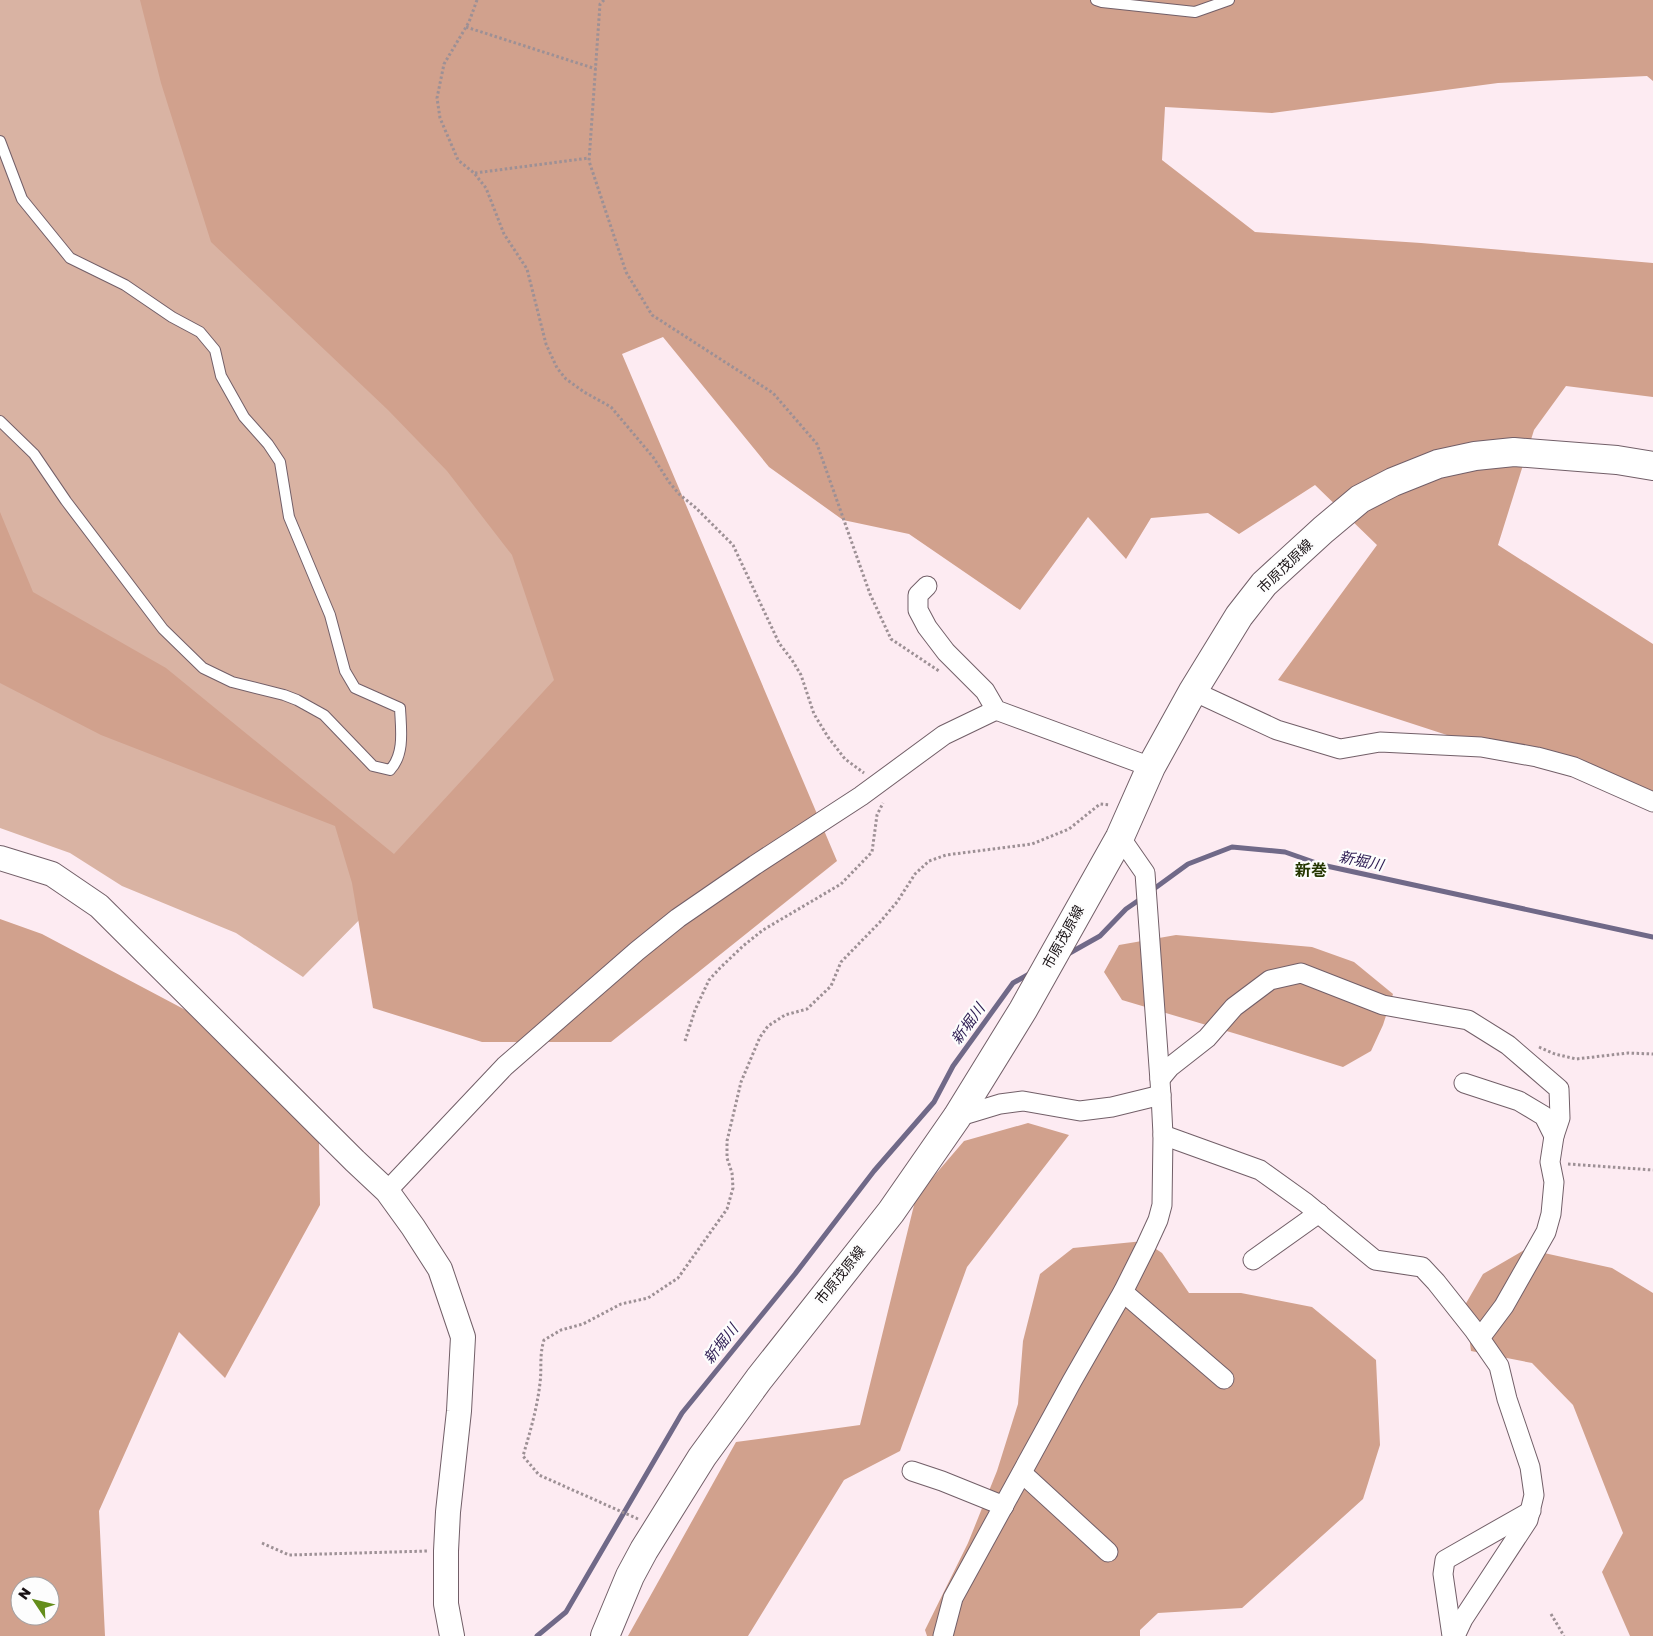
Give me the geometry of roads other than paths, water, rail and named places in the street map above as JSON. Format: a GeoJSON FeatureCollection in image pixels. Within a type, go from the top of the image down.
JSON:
{"type":"FeatureCollection","features":[{"type":"Feature","properties":{"kind":"main road","name":"市原茂原線"},"geometry":{"type":"LineString","coordinates":[[605,1636],[630,1576],[657,1527],[702,1457],[759,1378],[891,1212],[958,1117],[1023,1010],[1120,837],[1152,767],[1193,691],[1239,616],[1264,584],[1303,547],[1360,499],[1393,482],[1438,464],[1475,456],[1514,452],[1617,460],[1653,466]]}},
{"type":"Feature","properties":{"kind":"street"},"geometry":{"type":"LineString","coordinates":[[927,586],[918,595],[918,610],[946,652],[985,691],[996,710],[1152,767]]}},
{"type":"Feature","properties":{"kind":"street"},"geometry":{"type":"LineString","coordinates":[[1193,691],[1277,730],[1340,749],[1380,742],[1481,748],[1537,757],[1574,767],[1653,802]]}},
{"type":"Feature","properties":{"kind":"street"},"geometry":{"type":"LineString","coordinates":[[387,1191],[506,1066],[637,951],[678,918],[740,875],[881,792],[944,735],[996,710]]}},
{"type":"Feature","properties":{"kind":"street"},"geometry":{"type":"LineString","coordinates":[[943,1636],[953,1598],[1122,1292],[1158,1220],[1162,1205],[1163,1134],[1145,873],[1120,837]]}},
{"type":"Feature","properties":{"kind":"street"},"geometry":{"type":"LineString","coordinates":[[0,858],[52,874],[99,906],[355,1162],[387,1191],[413,1227],[440,1270],[463,1337],[459,1411],[448,1512],[446,1551],[446,1604],[452,1636]]}},
{"type":"Feature","properties":{"kind":"street"},"geometry":{"type":"LineString","coordinates":[[958,1117],[1000,1104],[1023,1101],[1080,1111],[1112,1107],[1160,1087],[1170,1067],[1206,1038],[1241,1001],[1270,980],[1301,973],[1383,1005],[1468,1020],[1508,1045],[1559,1089],[1560,1118],[1554,1136],[1550,1162],[1554,1182],[1551,1214],[1546,1232],[1504,1306],[1480,1338]]}},
{"type":"Feature","properties":{"kind":"street"},"geometry":{"type":"LineString","coordinates":[[1464,1082],[1519,1101],[1544,1116],[1554,1136]]}},
{"type":"Feature","properties":{"kind":"street"},"geometry":{"type":"LineString","coordinates":[[1163,1134],[1260,1170],[1318,1213],[1375,1260],[1422,1267],[1480,1338],[1499,1366],[1507,1399],[1530,1467],[1534,1495],[1528,1520],[1463,1619],[1454,1636]]}},
{"type":"Feature","properties":{"kind":"street"},"geometry":{"type":"LineString","coordinates":[[1253,1260],[1318,1213]]}},
{"type":"Feature","properties":{"kind":"street"},"geometry":{"type":"LineString","coordinates":[[1122,1292],[1224,1379]]}},
{"type":"Feature","properties":{"kind":"street"},"geometry":{"type":"LineString","coordinates":[[912,1471],[1004,1506]]}},
{"type":"Feature","properties":{"kind":"street"},"geometry":{"type":"LineString","coordinates":[[1022,1473],[1108,1552]]}},
{"type":"Feature","properties":{"kind":"street"},"geometry":{"type":"LineString","coordinates":[[1454,1636],[1443,1574],[1445,1560],[1531,1511]]}},
{"type":"Feature","properties":{"kind":"lane"},"geometry":{"type":"LineString","coordinates":[[1096,0],[1195,12],[1228,2],[1229,0]]}},
{"type":"Feature","properties":{"kind":"lane"},"geometry":{"type":"LineString","coordinates":[[0,142],[22,199],[70,258],[125,285],[172,317],[200,332],[215,350],[221,376],[244,417],[268,444],[280,462],[289,517],[330,615],[345,671],[356,688],[400,708],[401,745],[396,763],[390,770],[373,766],[324,715],[297,700],[232,682],[203,668],[163,629],[66,502],[34,454],[0,421]]}},
{"type":"Feature","properties":{"kind":"waterway","name":"新堀川"},"geometry":{"type":"LineString","coordinates":[[1151,891],[1188,864],[1232,847],[1285,852],[1322,865],[1653,937]]}},
{"type":"Feature","properties":{"kind":"waterway","name":"新堀川"},"geometry":{"type":"LineString","coordinates":[[1068,954],[1100,936],[1126,909],[1142,898]]}},
{"type":"Feature","properties":{"kind":"waterway","name":"新堀川"},"geometry":{"type":"LineString","coordinates":[[537,1636],[566,1612],[682,1413],[795,1274],[874,1171],[934,1102],[953,1066],[1013,983],[1031,973]]}},
{"type":"Feature","properties":{"kind":"district","name":"新巻"},"geometry":{"type":"Point","coordinates":[1311,870]}}]}
